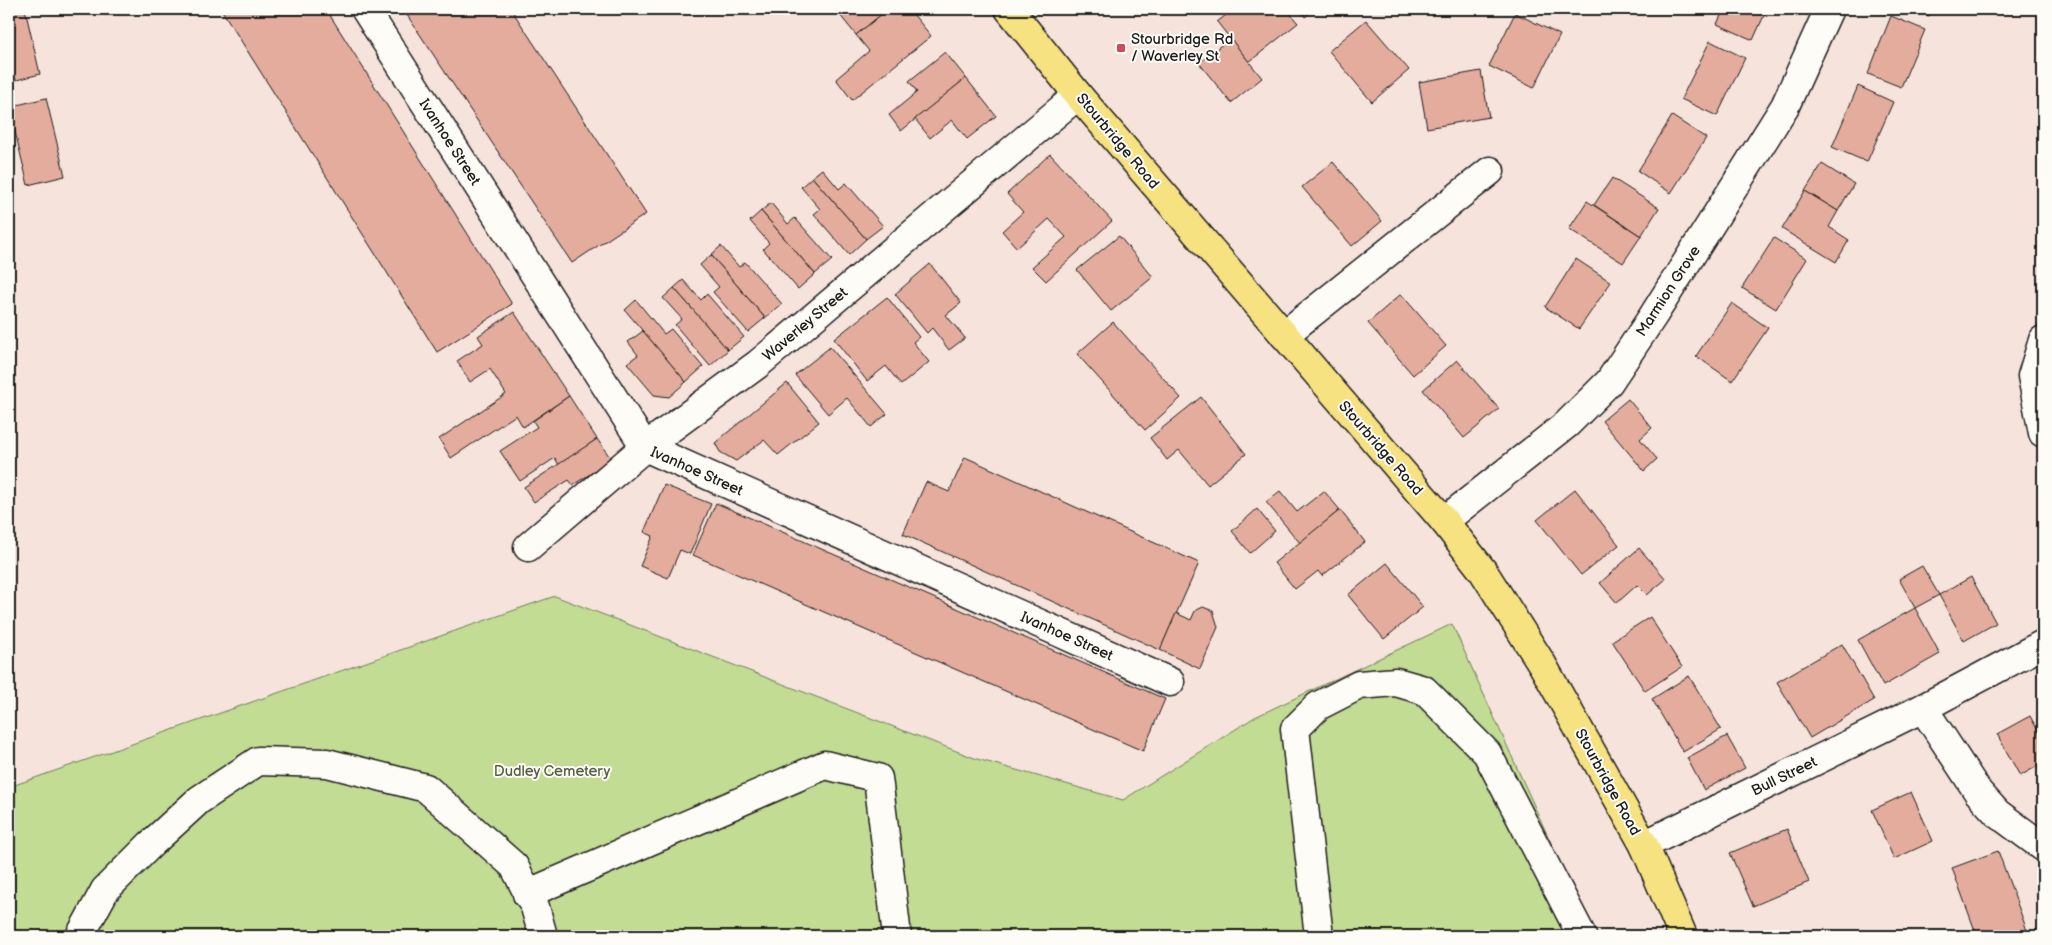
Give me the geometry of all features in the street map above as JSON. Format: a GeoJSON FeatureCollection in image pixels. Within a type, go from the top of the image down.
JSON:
{"type":"FeatureCollection","features":[{"type":"Feature","properties":{"kind":"main road","name":"Stourbridge Road"},"geometry":{"type":"LineString","coordinates":[[1008,9],[1078,95],[1444,521],[1483,570],[1542,664],[1644,845],[1683,936]]}},
{"type":"Feature","properties":{"kind":"street","name":"Ivanhoe Street"},"geometry":{"type":"LineString","coordinates":[[364,9],[645,447],[1170,682]]}},
{"type":"Feature","properties":{"kind":"street","name":"Marmion Grove"},"geometry":{"type":"LineString","coordinates":[[1444,521],[1567,424],[1609,382],[1653,316],[1785,106],[1829,9]]}},
{"type":"Feature","properties":{"kind":"street","name":"Waverley Street"},"geometry":{"type":"LineString","coordinates":[[528,547],[645,447],[758,364],[1078,95]]}},
{"type":"Feature","properties":{"kind":"street"},"geometry":{"type":"LineString","coordinates":[[1284,335],[1490,171]]}},
{"type":"Feature","properties":{"kind":"street"},"geometry":{"type":"LineString","coordinates":[[2043,340],[2032,376],[2043,433]]}},
{"type":"Feature","properties":{"kind":"street","name":"Bull Street"},"geometry":{"type":"LineString","coordinates":[[1644,845],[1924,708],[2043,644]]}},
{"type":"Feature","properties":{"kind":"street"},"geometry":{"type":"LineString","coordinates":[[1319,936],[1295,729],[1318,706],[1359,685],[1396,682],[1424,690],[1487,753],[1582,936]]}},
{"type":"Feature","properties":{"kind":"street"},"geometry":{"type":"LineString","coordinates":[[1924,708],[1978,792],[1996,813],[2043,847]]}},
{"type":"Feature","properties":{"kind":"street"},"geometry":{"type":"LineString","coordinates":[[80,936],[105,890],[151,844],[199,800],[258,760],[327,764],[426,788],[514,866],[535,908],[543,936]]}},
{"type":"Feature","properties":{"kind":"street"},"geometry":{"type":"LineString","coordinates":[[528,894],[825,765],[878,778],[897,936]]}},
{"type":"Feature","properties":{"kind":"green space","name":"Dudley Cemetery"},"geometry":{"type":"Polygon","coordinates":[[[555,596],[977,759],[1123,800],[1255,717],[1452,624],[1593,936],[9,936],[9,787],[555,596]]]}},
{"type":"Feature","properties":{"kind":"building"},"geometry":{"type":"Polygon","coordinates":[[[9,9],[25,9],[40,74],[9,82],[9,9]]]}},
{"type":"Feature","properties":{"kind":"building"},"geometry":{"type":"Polygon","coordinates":[[[221,9],[326,9],[512,304],[437,352],[221,9]]]}},
{"type":"Feature","properties":{"kind":"building"},"geometry":{"type":"Polygon","coordinates":[[[403,9],[511,9],[646,214],[572,263],[403,9]]]}},
{"type":"Feature","properties":{"kind":"building"},"geometry":{"type":"Polygon","coordinates":[[[835,9],[888,9],[856,35],[835,9]]]}},
{"type":"Feature","properties":{"kind":"building"},"geometry":{"type":"Polygon","coordinates":[[[888,9],[909,9],[931,36],[852,100],[836,79],[869,51],[856,35],[888,9]]]}},
{"type":"Feature","properties":{"kind":"building"},"geometry":{"type":"Polygon","coordinates":[[[1234,9],[1286,9],[1298,23],[1249,62],[1217,22],[1234,9]]]}},
{"type":"Feature","properties":{"kind":"building"},"geometry":{"type":"Polygon","coordinates":[[[1299,9],[1315,9],[1305,17],[1299,9]]]}},
{"type":"Feature","properties":{"kind":"building"},"geometry":{"type":"Polygon","coordinates":[[[1724,9],[1767,9],[1753,40],[1717,24],[1724,9]]]}},
{"type":"Feature","properties":{"kind":"building"},"geometry":{"type":"Polygon","coordinates":[[[1912,9],[1933,9],[1929,16],[1912,9]]]}},
{"type":"Feature","properties":{"kind":"building"},"geometry":{"type":"Polygon","coordinates":[[[1515,13],[1560,35],[1534,88],[1489,66],[1515,13]]]}},
{"type":"Feature","properties":{"kind":"building"},"geometry":{"type":"Polygon","coordinates":[[[1891,16],[1925,30],[1901,87],[1868,74],[1891,16]]]}},
{"type":"Feature","properties":{"kind":"building"},"geometry":{"type":"Polygon","coordinates":[[[1366,20],[1409,70],[1372,102],[1329,51],[1366,20]]]}},
{"type":"Feature","properties":{"kind":"building"},"geometry":{"type":"Polygon","coordinates":[[[1230,38],[1262,78],[1231,103],[1199,63],[1230,38]]]}},
{"type":"Feature","properties":{"kind":"building"},"geometry":{"type":"Polygon","coordinates":[[[1710,41],[1745,58],[1717,116],[1681,99],[1710,41]]]}},
{"type":"Feature","properties":{"kind":"building"},"geometry":{"type":"Polygon","coordinates":[[[945,52],[966,78],[901,131],[889,115],[917,92],[909,81],[945,52]]]}},
{"type":"Feature","properties":{"kind":"building"},"geometry":{"type":"Polygon","coordinates":[[[1481,71],[1489,117],[1427,128],[1419,82],[1481,71]]]}},
{"type":"Feature","properties":{"kind":"building"},"geometry":{"type":"Polygon","coordinates":[[[966,78],[996,116],[967,139],[952,120],[930,138],[915,119],[966,78]]]}},
{"type":"Feature","properties":{"kind":"building"},"geometry":{"type":"Polygon","coordinates":[[[1858,86],[1893,102],[1867,162],[1832,147],[1858,86]]]}},
{"type":"Feature","properties":{"kind":"building"},"geometry":{"type":"Polygon","coordinates":[[[46,98],[65,176],[28,185],[9,107],[46,98]]]}},
{"type":"Feature","properties":{"kind":"building"},"geometry":{"type":"Polygon","coordinates":[[[1672,116],[1706,138],[1671,193],[1638,171],[1672,116]]]}},
{"type":"Feature","properties":{"kind":"building"},"geometry":{"type":"Polygon","coordinates":[[[1050,154],[1112,221],[1046,281],[1032,267],[1066,237],[1049,219],[1017,248],[1002,231],[1023,212],[1007,194],[1050,154]]]}},
{"type":"Feature","properties":{"kind":"building"},"geometry":{"type":"Polygon","coordinates":[[[1333,162],[1382,221],[1352,246],[1302,187],[1333,162]]]}},
{"type":"Feature","properties":{"kind":"building"},"geometry":{"type":"Polygon","coordinates":[[[1822,164],[1854,184],[1838,211],[1805,191],[1822,164]]]}},
{"type":"Feature","properties":{"kind":"building"},"geometry":{"type":"Polygon","coordinates":[[[822,169],[839,189],[846,183],[883,226],[866,239],[812,177],[822,169]]]}},
{"type":"Feature","properties":{"kind":"building"},"geometry":{"type":"Polygon","coordinates":[[[812,177],[866,239],[849,255],[814,214],[820,209],[801,187],[812,177]]]}},
{"type":"Feature","properties":{"kind":"building"},"geometry":{"type":"Polygon","coordinates":[[[1612,178],[1659,208],[1641,236],[1594,205],[1612,178]]]}},
{"type":"Feature","properties":{"kind":"building"},"geometry":{"type":"Polygon","coordinates":[[[1805,191],[1838,211],[1829,227],[1849,240],[1836,262],[1782,229],[1805,191]]]}},
{"type":"Feature","properties":{"kind":"building"},"geometry":{"type":"Polygon","coordinates":[[[1587,201],[1641,236],[1623,263],[1569,229],[1587,201]]]}},
{"type":"Feature","properties":{"kind":"building"},"geometry":{"type":"Polygon","coordinates":[[[771,203],[788,224],[795,218],[832,260],[815,274],[761,211],[771,203]]]}},
{"type":"Feature","properties":{"kind":"building"},"geometry":{"type":"Polygon","coordinates":[[[761,211],[815,274],[798,289],[763,249],[769,243],[750,221],[761,211]]]}},
{"type":"Feature","properties":{"kind":"building"},"geometry":{"type":"Polygon","coordinates":[[[1119,236],[1153,277],[1111,311],[1077,270],[1119,236]]]}},
{"type":"Feature","properties":{"kind":"building"},"geometry":{"type":"Polygon","coordinates":[[[1774,238],[1807,259],[1776,309],[1742,288],[1774,238]]]}},
{"type":"Feature","properties":{"kind":"building"},"geometry":{"type":"Polygon","coordinates":[[[721,246],[739,267],[745,262],[782,304],[765,318],[711,255],[721,246]]]}},
{"type":"Feature","properties":{"kind":"building"},"geometry":{"type":"Polygon","coordinates":[[[711,255],[765,318],[748,332],[713,292],[719,287],[700,265],[711,255]]]}},
{"type":"Feature","properties":{"kind":"building"},"geometry":{"type":"Polygon","coordinates":[[[1576,259],[1611,282],[1579,329],[1545,307],[1576,259]]]}},
{"type":"Feature","properties":{"kind":"building"},"geometry":{"type":"Polygon","coordinates":[[[930,264],[961,303],[946,315],[965,338],[949,350],[932,328],[927,333],[895,294],[930,264]]]}},
{"type":"Feature","properties":{"kind":"building"},"geometry":{"type":"Polygon","coordinates":[[[683,280],[701,300],[707,294],[744,337],[728,350],[674,288],[683,280]]]}},
{"type":"Feature","properties":{"kind":"building"},"geometry":{"type":"Polygon","coordinates":[[[674,288],[728,350],[710,366],[675,325],[682,319],[663,298],[674,288]]]}},
{"type":"Feature","properties":{"kind":"building"},"geometry":{"type":"Polygon","coordinates":[[[1401,294],[1446,346],[1413,375],[1368,323],[1401,294]]]}},
{"type":"Feature","properties":{"kind":"building"},"geometry":{"type":"Polygon","coordinates":[[[887,297],[919,337],[913,342],[929,362],[901,385],[886,366],[867,381],[834,339],[887,297]]]}},
{"type":"Feature","properties":{"kind":"building"},"geometry":{"type":"Polygon","coordinates":[[[636,300],[664,334],[671,329],[703,367],[686,382],[625,310],[636,300]]]}},
{"type":"Feature","properties":{"kind":"building"},"geometry":{"type":"Polygon","coordinates":[[[1732,303],[1768,328],[1732,381],[1696,356],[1732,303]]]}},
{"type":"Feature","properties":{"kind":"building"},"geometry":{"type":"Polygon","coordinates":[[[514,312],[569,396],[523,427],[516,415],[451,458],[439,439],[506,394],[490,369],[470,382],[457,361],[483,344],[478,336],[514,312]]]}},
{"type":"Feature","properties":{"kind":"building"},"geometry":{"type":"Polygon","coordinates":[[[1113,322],[1181,398],[1145,430],[1077,354],[1113,322]]]}},
{"type":"Feature","properties":{"kind":"building"},"geometry":{"type":"Polygon","coordinates":[[[643,331],[686,382],[669,397],[654,395],[627,363],[638,355],[628,342],[643,331]]]}},
{"type":"Feature","properties":{"kind":"building"},"geometry":{"type":"Polygon","coordinates":[[[830,347],[887,414],[871,427],[847,398],[828,414],[795,375],[830,347]]]}},
{"type":"Feature","properties":{"kind":"building"},"geometry":{"type":"Polygon","coordinates":[[[1457,360],[1499,409],[1464,438],[1423,390],[1457,360]]]}},
{"type":"Feature","properties":{"kind":"building"},"geometry":{"type":"Polygon","coordinates":[[[787,383],[819,422],[778,455],[764,440],[736,461],[720,452],[715,443],[787,383]]]}},
{"type":"Feature","properties":{"kind":"building"},"geometry":{"type":"Polygon","coordinates":[[[569,396],[597,439],[559,465],[555,458],[520,481],[500,451],[537,427],[533,421],[569,396]]]}},
{"type":"Feature","properties":{"kind":"building"},"geometry":{"type":"Polygon","coordinates":[[[1201,397],[1246,454],[1208,485],[1179,450],[1167,460],[1150,438],[1201,397]]]}},
{"type":"Feature","properties":{"kind":"building"},"geometry":{"type":"Polygon","coordinates":[[[1628,399],[1652,428],[1640,439],[1657,459],[1644,471],[1602,421],[1628,399]]]}},
{"type":"Feature","properties":{"kind":"building"},"geometry":{"type":"Polygon","coordinates":[[[597,439],[612,460],[573,485],[569,480],[534,502],[524,487],[597,439]]]}},
{"type":"Feature","properties":{"kind":"building"},"geometry":{"type":"Polygon","coordinates":[[[965,457],[1199,563],[1160,650],[903,534],[926,482],[949,492],[965,457]]]}},
{"type":"Feature","properties":{"kind":"building"},"geometry":{"type":"Polygon","coordinates":[[[664,485],[711,504],[690,554],[680,550],[668,578],[640,566],[653,536],[644,532],[664,485]]]}},
{"type":"Feature","properties":{"kind":"building"},"geometry":{"type":"Polygon","coordinates":[[[1575,489],[1619,545],[1581,575],[1537,520],[1575,489]]]}},
{"type":"Feature","properties":{"kind":"building"},"geometry":{"type":"Polygon","coordinates":[[[1280,491],[1297,512],[1324,491],[1340,510],[1300,543],[1266,502],[1280,491]]]}},
{"type":"Feature","properties":{"kind":"building"},"geometry":{"type":"Polygon","coordinates":[[[716,503],[1165,699],[1143,751],[693,555],[716,503]]]}},
{"type":"Feature","properties":{"kind":"building"},"geometry":{"type":"Polygon","coordinates":[[[1257,509],[1275,531],[1250,553],[1232,531],[1257,509]]]}},
{"type":"Feature","properties":{"kind":"building"},"geometry":{"type":"Polygon","coordinates":[[[1340,510],[1365,542],[1322,576],[1318,571],[1295,589],[1274,563],[1340,510]]]}},
{"type":"Feature","properties":{"kind":"building"},"geometry":{"type":"Polygon","coordinates":[[[1639,548],[1666,579],[1647,595],[1637,585],[1617,603],[1600,583],[1639,548]]]}},
{"type":"Feature","properties":{"kind":"building"},"geometry":{"type":"Polygon","coordinates":[[[1387,563],[1423,607],[1384,639],[1348,595],[1387,563]]]}},
{"type":"Feature","properties":{"kind":"building"},"geometry":{"type":"Polygon","coordinates":[[[1922,566],[1939,595],[1915,608],[1899,579],[1922,566]]]}},
{"type":"Feature","properties":{"kind":"building"},"geometry":{"type":"Polygon","coordinates":[[[1971,577],[1996,623],[1964,641],[1939,595],[1971,577]]]}},
{"type":"Feature","properties":{"kind":"building"},"geometry":{"type":"Polygon","coordinates":[[[1203,607],[1213,611],[1218,627],[1200,669],[1160,650],[1176,613],[1191,620],[1195,611],[1203,607]]]}},
{"type":"Feature","properties":{"kind":"building"},"geometry":{"type":"Polygon","coordinates":[[[1915,608],[1940,654],[1883,686],[1858,640],[1915,608]]]}},
{"type":"Feature","properties":{"kind":"building"},"geometry":{"type":"Polygon","coordinates":[[[1650,617],[1682,667],[1645,691],[1612,641],[1650,617]]]}},
{"type":"Feature","properties":{"kind":"building"},"geometry":{"type":"Polygon","coordinates":[[[1842,644],[1874,700],[1810,738],[1777,682],[1842,644]]]}},
{"type":"Feature","properties":{"kind":"building"},"geometry":{"type":"Polygon","coordinates":[[[1689,676],[1721,729],[1683,752],[1652,699],[1689,676]]]}},
{"type":"Feature","properties":{"kind":"building"},"geometry":{"type":"Polygon","coordinates":[[[2030,716],[2043,740],[2043,763],[2020,776],[1997,734],[2030,716]]]}},
{"type":"Feature","properties":{"kind":"building"},"geometry":{"type":"Polygon","coordinates":[[[1727,736],[1745,768],[1704,790],[1687,758],[1727,736]]]}},
{"type":"Feature","properties":{"kind":"building"},"geometry":{"type":"Polygon","coordinates":[[[1911,792],[1933,841],[1894,859],[1872,810],[1911,792]]]}},
{"type":"Feature","properties":{"kind":"building"},"geometry":{"type":"Polygon","coordinates":[[[1787,829],[1809,882],[1753,906],[1730,853],[1787,829]]]}},
{"type":"Feature","properties":{"kind":"building"},"geometry":{"type":"Polygon","coordinates":[[[1998,851],[2029,936],[1977,936],[1952,868],[1998,851]]]}},
{"type":"Feature","properties":{"kind":"place","name":"Stourbridge Rd / Waverley St"},"geometry":{"type":"Point","coordinates":[1121,48]}}]}
